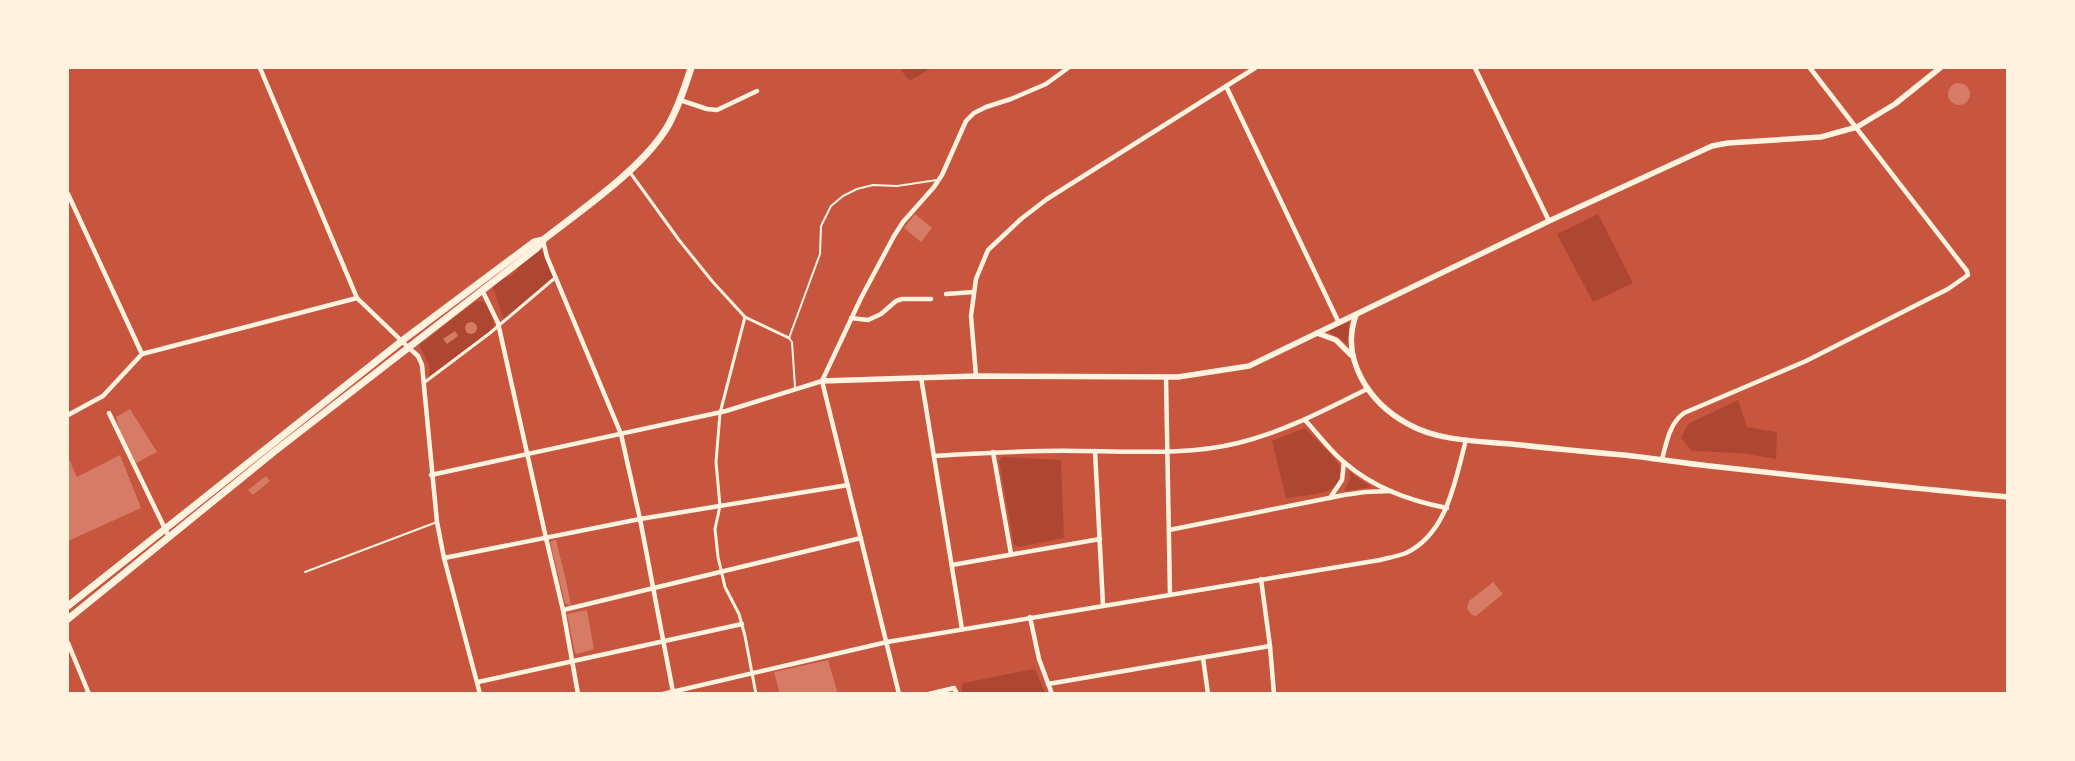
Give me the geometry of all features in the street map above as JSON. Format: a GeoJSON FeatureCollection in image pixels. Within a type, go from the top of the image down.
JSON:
{"type":"FeatureCollection","features":[{"type":"Feature","properties":{"kind":"main road"},"geometry":{"type":"LineString","coordinates":[[68,606],[402,340],[537,248],[543,240],[629,171],[654,146],[668,125],[680,100],[691,68]]}},
{"type":"Feature","properties":{"kind":"main road"},"geometry":{"type":"LineString","coordinates":[[68,619],[408,347],[481,286]]}},
{"type":"Feature","properties":{"kind":"street"},"geometry":{"type":"LineString","coordinates":[[260,68],[357,298],[418,356],[425,382],[431,475],[437,522],[444,558],[480,694]]}},
{"type":"Feature","properties":{"kind":"street"},"geometry":{"type":"LineString","coordinates":[[900,694],[822,381],[851,318],[903,222],[939,180],[966,121],[974,113],[1046,84],[1068,68]]}},
{"type":"Feature","properties":{"kind":"street"},"geometry":{"type":"LineString","coordinates":[[976,376],[971,316],[976,279],[988,250],[1021,219],[1047,199],[1255,68]]}},
{"type":"Feature","properties":{"kind":"street"},"geometry":{"type":"LineString","coordinates":[[1475,68],[1549,221]]}},
{"type":"Feature","properties":{"kind":"street"},"geometry":{"type":"LineString","coordinates":[[1662,459],[1671,428],[1677,418],[1684,413],[1806,361],[1948,289],[1968,275],[1857,127],[1810,68]]}},
{"type":"Feature","properties":{"kind":"street"},"geometry":{"type":"LineString","coordinates":[[431,475],[720,413],[822,381],[976,376],[1178,378],[1248,366],[1549,221],[1712,146],[1728,143],[1821,136],[1857,127],[1895,104],[1940,68]]}},
{"type":"Feature","properties":{"kind":"street"},"geometry":{"type":"LineString","coordinates":[[1226,86],[1339,323]]}},
{"type":"Feature","properties":{"kind":"street"},"geometry":{"type":"LineString","coordinates":[[680,100],[707,109],[717,110],[757,92]]}},
{"type":"Feature","properties":{"kind":"street"},"geometry":{"type":"LineString","coordinates":[[629,171],[679,240],[712,281],[745,317],[789,338]]}},
{"type":"Feature","properties":{"kind":"street"},"geometry":{"type":"LineString","coordinates":[[68,194],[142,354]]}},
{"type":"Feature","properties":{"kind":"street"},"geometry":{"type":"LineString","coordinates":[[543,240],[546,257],[621,434],[640,519],[673,692]]}},
{"type":"Feature","properties":{"kind":"street"},"geometry":{"type":"LineString","coordinates":[[425,382],[556,278]]}},
{"type":"Feature","properties":{"kind":"street"},"geometry":{"type":"LineString","coordinates":[[481,286],[499,325],[563,610],[578,694]]}},
{"type":"Feature","properties":{"kind":"street"},"geometry":{"type":"LineString","coordinates":[[946,294],[974,292]]}},
{"type":"Feature","properties":{"kind":"street"},"geometry":{"type":"LineString","coordinates":[[68,415],[103,396],[142,354],[357,298]]}},
{"type":"Feature","properties":{"kind":"street"},"geometry":{"type":"LineString","coordinates":[[851,318],[868,320],[881,314],[896,301],[931,298]]}},
{"type":"Feature","properties":{"kind":"street"},"geometry":{"type":"LineString","coordinates":[[1352,356],[1351,333],[1356,315]]}},
{"type":"Feature","properties":{"kind":"street"},"geometry":{"type":"LineString","coordinates":[[745,317],[720,413],[716,462],[720,506],[715,529],[725,587],[742,624],[750,655],[751,674],[756,694]]}},
{"type":"Feature","properties":{"kind":"street"},"geometry":{"type":"LineString","coordinates":[[1317,333],[1336,340],[1352,356],[1367,389],[1374,398],[1409,424],[1426,431],[1466,440],[1662,459],[1891,486],[2008,497]]}},
{"type":"Feature","properties":{"kind":"street"},"geometry":{"type":"LineString","coordinates":[[921,377],[962,629]]}},
{"type":"Feature","properties":{"kind":"street"},"geometry":{"type":"LineString","coordinates":[[1166,378],[1170,595]]}},
{"type":"Feature","properties":{"kind":"street"},"geometry":{"type":"LineString","coordinates":[[934,456],[993,452],[1095,451],[1167,454],[1237,444],[1306,420],[1367,389]]}},
{"type":"Feature","properties":{"kind":"street"},"geometry":{"type":"LineString","coordinates":[[109,413],[169,537]]}},
{"type":"Feature","properties":{"kind":"street"},"geometry":{"type":"LineString","coordinates":[[1306,420],[1344,462],[1368,479],[1417,502],[1447,508]]}},
{"type":"Feature","properties":{"kind":"street"},"geometry":{"type":"LineString","coordinates":[[663,694],[887,642],[1380,560],[1406,553],[1423,541],[1437,525],[1447,508],[1466,440]]}},
{"type":"Feature","properties":{"kind":"street"},"geometry":{"type":"LineString","coordinates":[[1095,451],[1103,605]]}},
{"type":"Feature","properties":{"kind":"street"},"geometry":{"type":"LineString","coordinates":[[993,452],[1011,554]]}},
{"type":"Feature","properties":{"kind":"street"},"geometry":{"type":"LineString","coordinates":[[1330,498],[1342,480],[1344,462]]}},
{"type":"Feature","properties":{"kind":"street"},"geometry":{"type":"LineString","coordinates":[[444,558],[640,519],[848,485]]}},
{"type":"Feature","properties":{"kind":"street"},"geometry":{"type":"LineString","coordinates":[[1169,530],[1330,498],[1365,492],[1391,491]]}},
{"type":"Feature","properties":{"kind":"street"},"geometry":{"type":"LineString","coordinates":[[563,610],[861,538]]}},
{"type":"Feature","properties":{"kind":"street"},"geometry":{"type":"LineString","coordinates":[[952,565],[1100,539]]}},
{"type":"Feature","properties":{"kind":"street"},"geometry":{"type":"LineString","coordinates":[[1261,579],[1274,694]]}},
{"type":"Feature","properties":{"kind":"street"},"geometry":{"type":"LineString","coordinates":[[1030,617],[1039,659],[1052,694]]}},
{"type":"Feature","properties":{"kind":"street"},"geometry":{"type":"LineString","coordinates":[[478,682],[571,660],[742,624]]}},
{"type":"Feature","properties":{"kind":"street"},"geometry":{"type":"LineString","coordinates":[[68,643],[89,694]]}},
{"type":"Feature","properties":{"kind":"street"},"geometry":{"type":"LineString","coordinates":[[1048,684],[1270,646]]}},
{"type":"Feature","properties":{"kind":"street"},"geometry":{"type":"LineString","coordinates":[[1203,658],[1208,694]]}},
{"type":"Feature","properties":{"kind":"street"},"geometry":{"type":"LineString","coordinates":[[929,694],[954,688],[957,694]]}},
{"type":"Feature","properties":{"kind":"lane"},"geometry":{"type":"LineString","coordinates":[[796,389],[792,342],[789,338],[820,254],[821,226],[832,206],[842,196],[857,189],[873,185],[897,186],[939,180]]}},
{"type":"Feature","properties":{"kind":"lane"},"geometry":{"type":"LineString","coordinates":[[305,572],[437,522]]}},
{"type":"Feature","properties":{"kind":"shaded area"},"geometry":{"type":"Polygon","coordinates":[[[900,68],[931,68],[911,80],[906,77],[900,68]]]}},
{"type":"Feature","properties":{"kind":"shaded area"},"geometry":{"type":"Polygon","coordinates":[[[1598,214],[1633,283],[1593,302],[1557,234],[1598,214]]]}},
{"type":"Feature","properties":{"kind":"shaded area"},"geometry":{"type":"Polygon","coordinates":[[[539,250],[543,250],[554,278],[504,320],[493,287],[503,278],[509,277],[517,271],[519,266],[539,250]]]}},
{"type":"Feature","properties":{"kind":"shaded area"},"geometry":{"type":"Polygon","coordinates":[[[476,301],[484,302],[489,308],[493,318],[493,329],[429,377],[430,367],[419,345],[476,301]]]}},
{"type":"Feature","properties":{"kind":"shaded area"},"geometry":{"type":"Polygon","coordinates":[[[1349,322],[1348,344],[1328,331],[1349,322]]]}},
{"type":"Feature","properties":{"kind":"shaded area"},"geometry":{"type":"Polygon","coordinates":[[[1738,400],[1747,427],[1777,432],[1776,459],[1740,453],[1692,451],[1681,438],[1688,424],[1738,400]]]}},
{"type":"Feature","properties":{"kind":"shaded area"},"geometry":{"type":"Polygon","coordinates":[[[1305,428],[1337,462],[1341,472],[1340,478],[1334,487],[1327,491],[1286,498],[1272,441],[1305,428]]]}},
{"type":"Feature","properties":{"kind":"shaded area"},"geometry":{"type":"Polygon","coordinates":[[[1002,457],[1061,460],[1064,538],[1018,547],[1014,545],[999,461],[1002,457]]]}},
{"type":"Feature","properties":{"kind":"shaded area"},"geometry":{"type":"Polygon","coordinates":[[[1350,472],[1371,487],[1344,491],[1350,480],[1350,472]]]}},
{"type":"Feature","properties":{"kind":"shaded area"},"geometry":{"type":"Polygon","coordinates":[[[1033,669],[1036,671],[1045,693],[963,693],[961,688],[963,683],[1033,669]]]}},
{"type":"Feature","properties":{"kind":"building"},"geometry":{"type":"Polygon","coordinates":[[[1959,83],[1967,86],[1970,94],[1967,102],[1959,105],[1951,102],[1948,94],[1951,86],[1959,83]]]}},
{"type":"Feature","properties":{"kind":"building"},"geometry":{"type":"Polygon","coordinates":[[[915,214],[932,228],[921,242],[904,228],[915,214]]]}},
{"type":"Feature","properties":{"kind":"building"},"geometry":{"type":"Polygon","coordinates":[[[469,322],[473,322],[477,328],[473,334],[469,334],[465,330],[465,326],[469,322]]]}},
{"type":"Feature","properties":{"kind":"building"},"geometry":{"type":"Polygon","coordinates":[[[455,331],[458,336],[447,344],[443,339],[455,331]]]}},
{"type":"Feature","properties":{"kind":"building"},"geometry":{"type":"Polygon","coordinates":[[[130,409],[157,452],[136,463],[121,434],[116,417],[130,409]]]}},
{"type":"Feature","properties":{"kind":"building"},"geometry":{"type":"Polygon","coordinates":[[[120,455],[141,508],[68,541],[68,457],[77,477],[120,455]]]}},
{"type":"Feature","properties":{"kind":"building"},"geometry":{"type":"Polygon","coordinates":[[[266,476],[270,481],[253,495],[248,490],[266,476]]]}},
{"type":"Feature","properties":{"kind":"building"},"geometry":{"type":"Polygon","coordinates":[[[556,540],[571,606],[565,603],[550,542],[556,540]]]}},
{"type":"Feature","properties":{"kind":"building"},"geometry":{"type":"Polygon","coordinates":[[[1493,582],[1503,594],[1476,616],[1472,615],[1467,609],[1469,601],[1493,582]]]}},
{"type":"Feature","properties":{"kind":"building"},"geometry":{"type":"Polygon","coordinates":[[[587,610],[594,649],[577,654],[575,653],[567,614],[587,610]]]}},
{"type":"Feature","properties":{"kind":"building"},"geometry":{"type":"Polygon","coordinates":[[[828,660],[838,694],[780,694],[774,672],[828,660]]]}}]}
